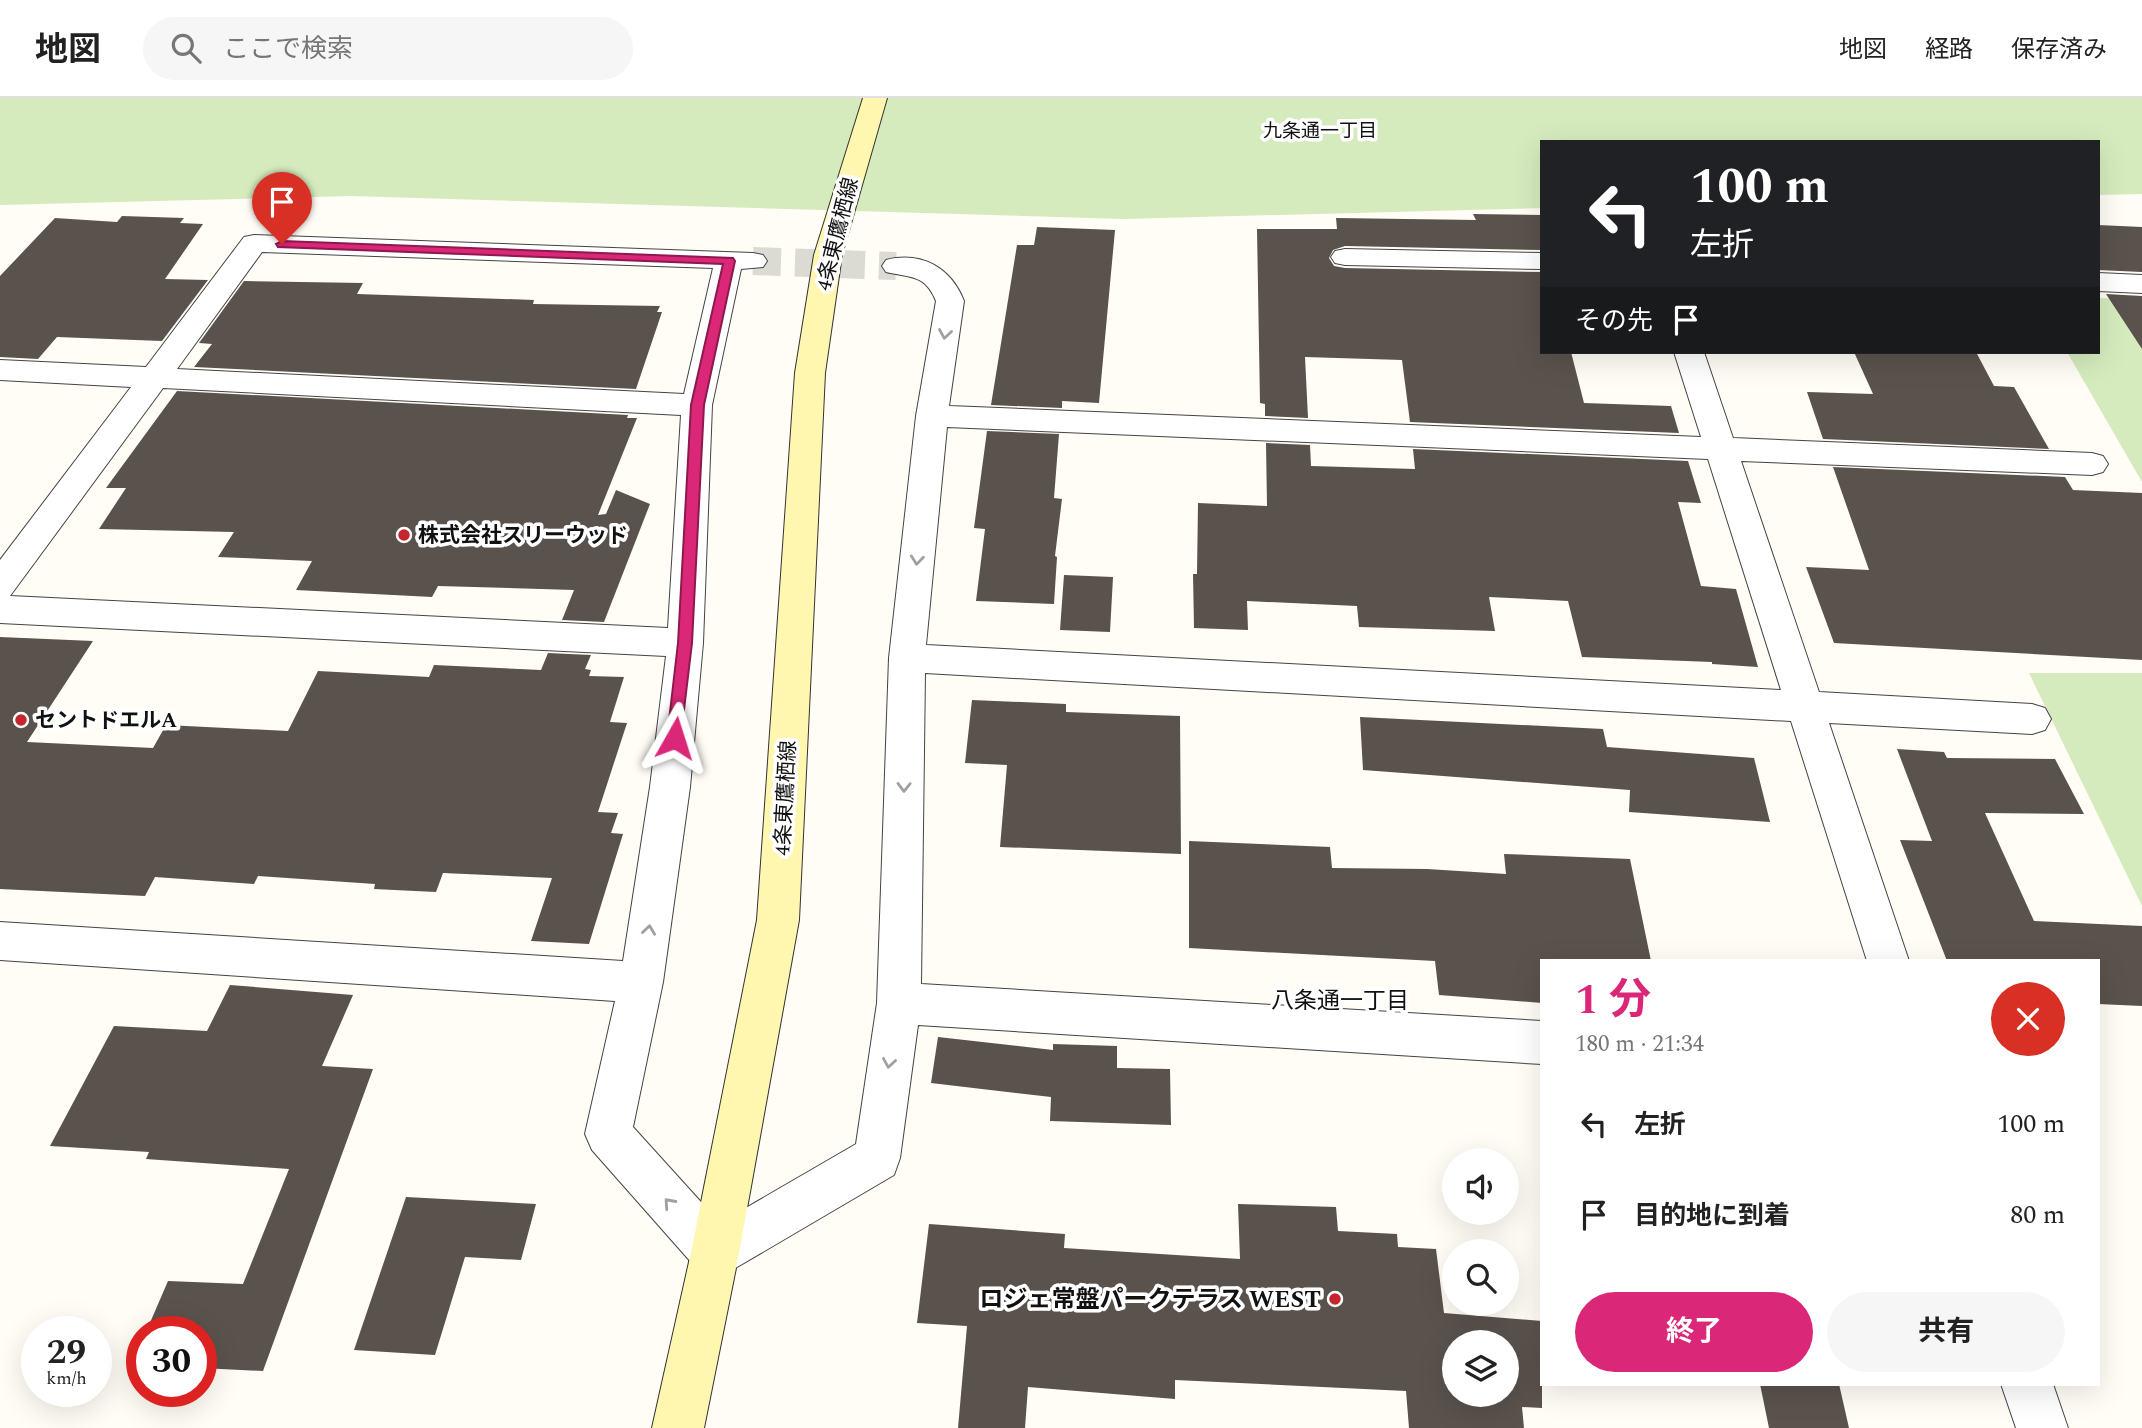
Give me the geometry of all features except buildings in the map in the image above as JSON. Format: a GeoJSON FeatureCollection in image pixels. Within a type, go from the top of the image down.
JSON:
{"type":"FeatureCollection","features":[{"type":"Feature","properties":{"kind":"street","name":"4条東鷹栖線"},"geometry":{"type":"LineString","coordinates":[[678,1428],[715,1253],[778,919],[810,373],[828,255],[875,98]]}},
{"type":"Feature","properties":{"kind":"street"},"geometry":{"type":"LineString","coordinates":[[0,586],[254,243],[741,261],[697,405],[685,643],[670,786],[641,982],[608,1134],[715,1253],[877,1158],[899,1003],[907,657],[932,416],[950,301],[945,285],[914,269]]}},
{"type":"Feature","properties":{"kind":"street"},"geometry":{"type":"LineString","coordinates":[[1345,257],[1540,261]]}},
{"type":"Feature","properties":{"kind":"street"},"geometry":{"type":"LineString","coordinates":[[2100,282],[2142,284]]}},
{"type":"Feature","properties":{"kind":"street"},"geometry":{"type":"LineString","coordinates":[[1690,354],[1887,959]]}},
{"type":"Feature","properties":{"kind":"street"},"geometry":{"type":"LineString","coordinates":[[0,370],[697,405]]}},
{"type":"Feature","properties":{"kind":"street"},"geometry":{"type":"LineString","coordinates":[[932,416],[2092,464]]}},
{"type":"Feature","properties":{"kind":"street"},"geometry":{"type":"LineString","coordinates":[[0,608],[685,643]]}},
{"type":"Feature","properties":{"kind":"street"},"geometry":{"type":"LineString","coordinates":[[907,657],[2032,719]]}},
{"type":"Feature","properties":{"kind":"street"},"geometry":{"type":"LineString","coordinates":[[0,941],[641,982]]}},
{"type":"Feature","properties":{"kind":"street"},"geometry":{"type":"LineString","coordinates":[[899,1003],[1540,1043]]}},
{"type":"Feature","properties":{"kind":"street"},"geometry":{"type":"LineString","coordinates":[[2029,1386],[2042,1428]]}},
{"type":"Feature","properties":{"kind":"green space"},"geometry":{"type":"Polygon","coordinates":[[[0,98],[2142,98],[2142,194],[2100,195],[2100,140],[1540,140],[1540,208],[1124,219],[351,196],[0,205],[0,98]]]}},
{"type":"Feature","properties":{"kind":"green space"},"geometry":{"type":"Polygon","coordinates":[[[2100,298],[2142,299],[2142,482],[2068,354],[2100,354],[2100,298]]]}},
{"type":"Feature","properties":{"kind":"green space"},"geometry":{"type":"Polygon","coordinates":[[[2029,673],[2142,673],[2142,906],[2029,673]]]}},
{"type":"Feature","properties":{"kind":"tunnel"},"geometry":{"type":"LineString","coordinates":[[753,261],[896,266]]}},
{"type":"Feature","properties":{"kind":"place","name":"株式会社スリーウッド"},"geometry":{"type":"Point","coordinates":[404,535]}},
{"type":"Feature","properties":{"kind":"place","name":"セントドエルA"},"geometry":{"type":"Point","coordinates":[21,720]}},
{"type":"Feature","properties":{"kind":"place","name":"ロジェ常盤パークテラス WEST"},"geometry":{"type":"Point","coordinates":[1335,1299]}},
{"type":"Feature","properties":{"kind":"district","name":"九条通一丁目"},"geometry":{"type":"Point","coordinates":[1320,130]}},
{"type":"Feature","properties":{"kind":"district","name":"八条通一丁目"},"geometry":{"type":"Point","coordinates":[1340,1000]}},
{"type":"Feature","properties":{"kind":"route"},"geometry":{"type":"LineString","coordinates":[[282,244],[729,261],[697,405],[685,643],[675,738]]}}]}
